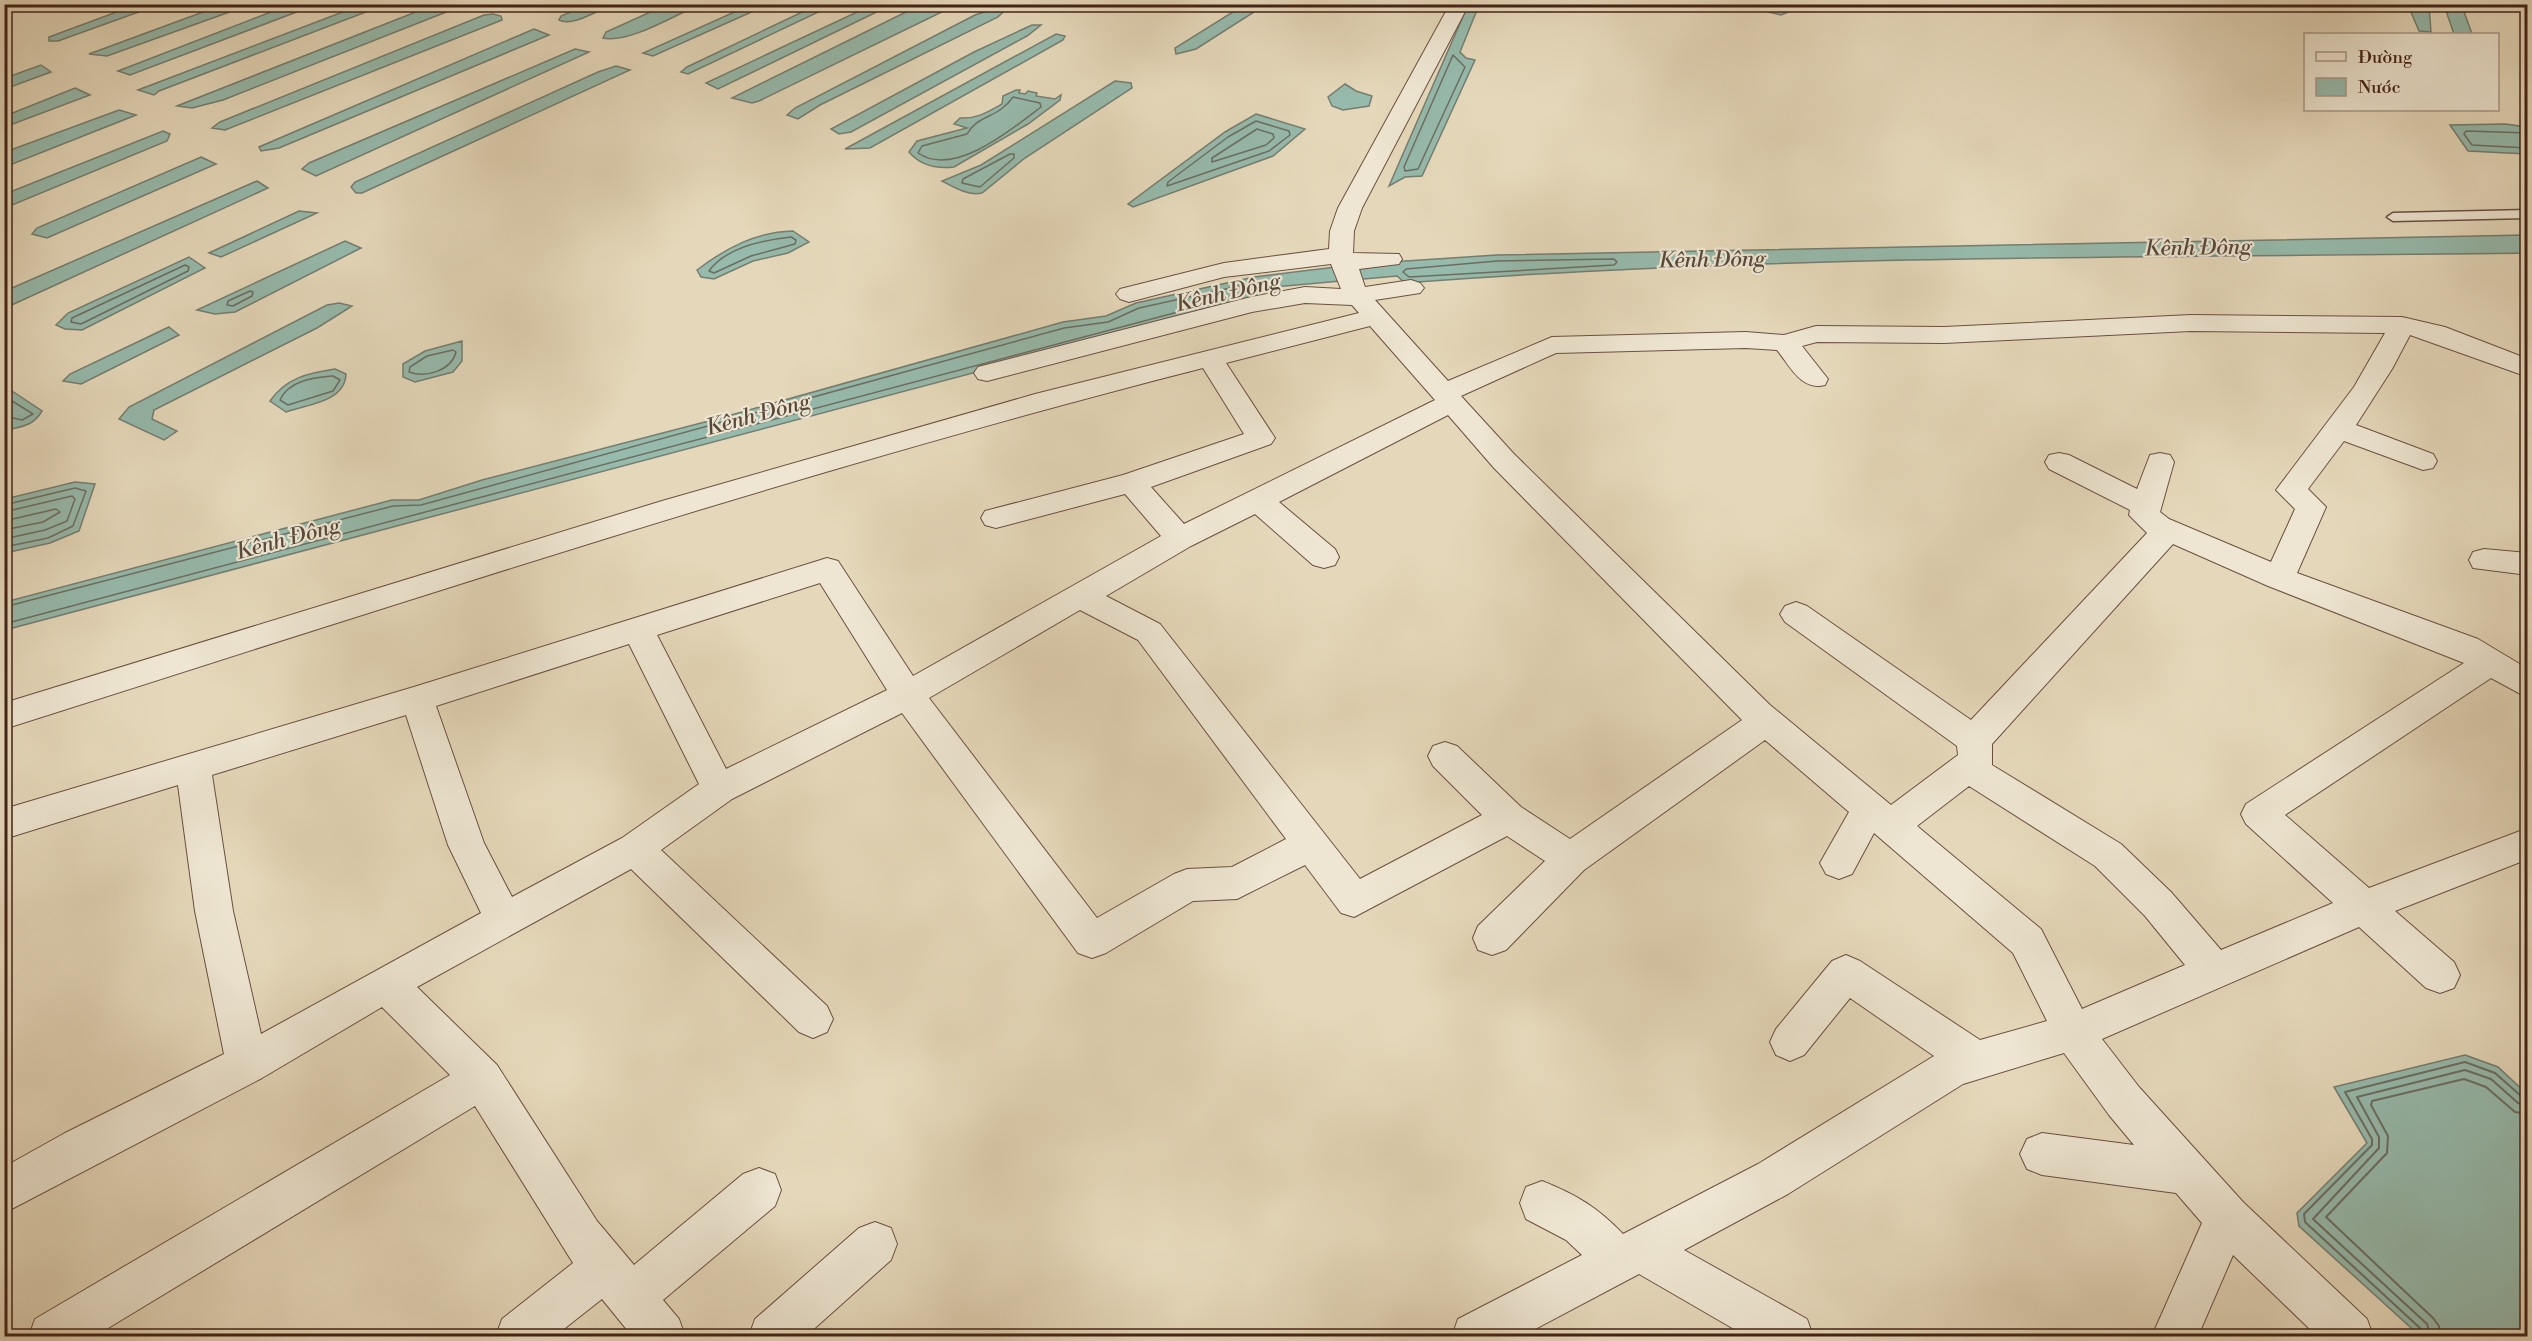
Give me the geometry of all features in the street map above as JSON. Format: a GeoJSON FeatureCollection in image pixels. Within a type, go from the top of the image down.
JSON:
{"type":"FeatureCollection","features":[{"type":"Feature","properties":{"kind":"street"},"geometry":{"type":"LineString","coordinates":[[1460,4],[1350,208],[1342,231],[1342,259],[1362,300],[1504,461],[1766,721],[2027,941],[2073,1032],[2124,1101],[2227,1218],[2350,1336]]}},
{"type":"Feature","properties":{"kind":"street"},"geometry":{"type":"LineString","coordinates":[[1129,294],[1224,270],[1342,259],[1390,259]]}},
{"type":"Feature","properties":{"kind":"street"},"geometry":{"type":"LineString","coordinates":[[4,716],[672,508],[1045,400],[1210,358],[1362,300],[1411,288]]}},
{"type":"Feature","properties":{"kind":"street"},"geometry":{"type":"LineString","coordinates":[[987,373],[1251,305],[1305,295],[1362,300]]}},
{"type":"Feature","properties":{"kind":"street"},"geometry":{"type":"LineString","coordinates":[[4,1191],[80,1148],[247,1064],[386,984],[635,849],[719,789],[907,695],[1180,539],[1258,500],[1448,397],[1552,345],[1746,340],[1785,344],[1816,334],[1944,335],[2191,323],[2402,325],[2436,333],[2528,369]]}},
{"type":"Feature","properties":{"kind":"street"},"geometry":{"type":"LineString","coordinates":[[2278,578],[2311,507],[2291,490],[2340,429],[2384,365],[2402,325]]}},
{"type":"Feature","properties":{"kind":"street"},"geometry":{"type":"LineString","coordinates":[[1785,344],[1815,380]]}},
{"type":"Feature","properties":{"kind":"street"},"geometry":{"type":"LineString","coordinates":[[996,518],[1131,483],[1261,438],[1210,358]]}},
{"type":"Feature","properties":{"kind":"street"},"geometry":{"type":"LineString","coordinates":[[2340,429],[2423,461]]}},
{"type":"Feature","properties":{"kind":"street"},"geometry":{"type":"LineString","coordinates":[[2059,462],[2146,506]]}},
{"type":"Feature","properties":{"kind":"street"},"geometry":{"type":"LineString","coordinates":[[2160,462],[2144,515],[2157,526],[2278,578],[2466,648],[2528,685]]}},
{"type":"Feature","properties":{"kind":"street"},"geometry":{"type":"LineString","coordinates":[[1131,483],[1180,539]]}},
{"type":"Feature","properties":{"kind":"street"},"geometry":{"type":"LineString","coordinates":[[1258,500],[1324,556]]}},
{"type":"Feature","properties":{"kind":"street"},"geometry":{"type":"LineString","coordinates":[[1839,863],[1857,827],[1882,818],[1970,753],[2168,530]]}},
{"type":"Feature","properties":{"kind":"street"},"geometry":{"type":"LineString","coordinates":[[2484,560],[2528,564]]}},
{"type":"Feature","properties":{"kind":"street"},"geometry":{"type":"LineString","coordinates":[[4,825],[193,765],[417,699],[827,569],[907,695],[1092,941],[1187,885],[1237,883],[1311,844]]}},
{"type":"Feature","properties":{"kind":"street"},"geometry":{"type":"LineString","coordinates":[[1079,596],[1149,632],[1354,901],[1508,818]]}},
{"type":"Feature","properties":{"kind":"street"},"geometry":{"type":"LineString","coordinates":[[1796,614],[1970,753],[2108,855],[2158,904],[2173,925],[2216,970]]}},
{"type":"Feature","properties":{"kind":"street"},"geometry":{"type":"LineString","coordinates":[[637,628],[719,789]]}},
{"type":"Feature","properties":{"kind":"street"},"geometry":{"type":"LineString","coordinates":[[2440,975],[2259,814],[2489,663]]}},
{"type":"Feature","properties":{"kind":"street"},"geometry":{"type":"LineString","coordinates":[[417,699],[466,845],[504,920]]}},
{"type":"Feature","properties":{"kind":"street"},"geometry":{"type":"LineString","coordinates":[[1492,938],[1571,859],[1766,721]]}},
{"type":"Feature","properties":{"kind":"street"},"geometry":{"type":"LineString","coordinates":[[1445,756],[1508,818],[1571,859]]}},
{"type":"Feature","properties":{"kind":"street"},"geometry":{"type":"LineString","coordinates":[[193,765],[214,911],[247,1064]]}},
{"type":"Feature","properties":{"kind":"street"},"geometry":{"type":"LineString","coordinates":[[1475,1336],[1773,1179],[1952,1068],[2073,1032],[2364,907],[2528,843]]}},
{"type":"Feature","properties":{"kind":"street"},"geometry":{"type":"LineString","coordinates":[[635,849],[813,1019]]}},
{"type":"Feature","properties":{"kind":"street"},"geometry":{"type":"LineString","coordinates":[[1790,1042],[1846,973],[1976,1061]]}},
{"type":"Feature","properties":{"kind":"street"},"geometry":{"type":"LineString","coordinates":[[386,984],[482,1079],[605,1267],[662,1336]]}},
{"type":"Feature","properties":{"kind":"street"},"geometry":{"type":"LineString","coordinates":[[52,1336],[482,1079]]}},
{"type":"Feature","properties":{"kind":"street"},"geometry":{"type":"LineString","coordinates":[[2042,1154],[2188,1173]]}},
{"type":"Feature","properties":{"kind":"street"},"geometry":{"type":"LineString","coordinates":[[519,1336],[605,1267],[759,1190]]}},
{"type":"Feature","properties":{"kind":"street"},"geometry":{"type":"LineString","coordinates":[[1542,1203],[1582,1224],[1630,1255],[1790,1336]]}},
{"type":"Feature","properties":{"kind":"street"},"geometry":{"type":"LineString","coordinates":[[2175,1336],[2227,1218]]}},
{"type":"Feature","properties":{"kind":"street"},"geometry":{"type":"LineString","coordinates":[[772,1336],[875,1244]]}},
{"type":"Feature","properties":{"kind":"lane"},"geometry":{"type":"LineString","coordinates":[[2393,217],[2528,214]]}},
{"type":"Feature","properties":{"kind":"water"},"geometry":{"type":"Polygon","coordinates":[[[138,4],[158,5],[58,41],[49,41],[49,37],[138,4]]]}},
{"type":"Feature","properties":{"kind":"water"},"geometry":{"type":"Polygon","coordinates":[[[436,4],[464,5],[223,100],[192,108],[177,106],[436,4]]]}},
{"type":"Feature","properties":{"kind":"water"},"geometry":{"type":"Polygon","coordinates":[[[590,4],[612,5],[578,20],[565,22],[559,20],[561,16],[590,4]]]}},
{"type":"Feature","properties":{"kind":"water"},"geometry":{"type":"Polygon","coordinates":[[[668,4],[699,5],[638,33],[613,39],[603,38],[606,32],[668,4]]]}},
{"type":"Feature","properties":{"kind":"water"},"geometry":{"type":"Polygon","coordinates":[[[819,4],[833,5],[688,74],[681,72],[687,67],[819,4]]]}},
{"type":"Feature","properties":{"kind":"water"},"geometry":{"type":"Polygon","coordinates":[[[922,4],[956,5],[759,101],[752,103],[732,98],[922,4]]]}},
{"type":"Feature","properties":{"kind":"water"},"geometry":{"type":"Polygon","coordinates":[[[222,5],[249,5],[107,56],[89,54],[222,5]]]}},
{"type":"Feature","properties":{"kind":"water"},"geometry":{"type":"Polygon","coordinates":[[[289,5],[315,5],[130,75],[118,71],[289,5]]]}},
{"type":"Feature","properties":{"kind":"water"},"geometry":{"type":"Polygon","coordinates":[[[361,5],[384,5],[159,91],[154,95],[138,90],[361,5]]]}},
{"type":"Feature","properties":{"kind":"water"},"geometry":{"type":"Polygon","coordinates":[[[750,5],[767,5],[653,56],[643,53],[750,5]]]}},
{"type":"Feature","properties":{"kind":"water"},"geometry":{"type":"Polygon","coordinates":[[[872,5],[891,5],[718,89],[706,83],[872,5]]]}},
{"type":"Feature","properties":{"kind":"water"},"geometry":{"type":"Polygon","coordinates":[[[1244,5],[1265,5],[1196,49],[1176,54],[1175,48],[1244,5]]]}},
{"type":"Feature","properties":{"kind":"water"},"geometry":{"type":"Polygon","coordinates":[[[1468,5],[1479,5],[1460,52],[1466,58],[1475,60],[1422,176],[1405,177],[1389,186],[1468,5]]]}},
{"type":"Feature","properties":{"kind":"water"},"geometry":{"type":"Polygon","coordinates":[[[1739,5],[1806,5],[1781,15],[1739,5]]]}},
{"type":"Feature","properties":{"kind":"water"},"geometry":{"type":"Polygon","coordinates":[[[2408,5],[2429,6],[2431,32],[2419,31],[2408,5]]]}},
{"type":"Feature","properties":{"kind":"water"},"geometry":{"type":"Polygon","coordinates":[[[2444,5],[2462,6],[2472,33],[2454,33],[2444,5]]]}},
{"type":"Feature","properties":{"kind":"water"},"geometry":{"type":"Polygon","coordinates":[[[994,9],[1003,12],[998,17],[820,105],[798,119],[787,115],[795,108],[975,15],[994,9]]]}},
{"type":"Feature","properties":{"kind":"water"},"geometry":{"type":"Polygon","coordinates":[[[484,15],[501,16],[502,20],[225,130],[212,128],[220,122],[484,15]]]}},
{"type":"Feature","properties":{"kind":"water"},"geometry":{"type":"Polygon","coordinates":[[[1032,25],[1041,25],[1027,36],[851,132],[839,134],[831,129],[974,52],[1032,25]]]}},
{"type":"Feature","properties":{"kind":"water"},"geometry":{"type":"Polygon","coordinates":[[[534,29],[549,35],[279,148],[261,151],[259,147],[534,29]]]}},
{"type":"Feature","properties":{"kind":"water"},"geometry":{"type":"Polygon","coordinates":[[[1056,34],[1065,36],[1063,40],[870,148],[845,149],[1056,34]]]}},
{"type":"Feature","properties":{"kind":"water"},"geometry":{"type":"Polygon","coordinates":[[[575,49],[589,52],[316,176],[302,169],[309,163],[575,49]]]}},
{"type":"Feature","properties":{"kind":"water"},"geometry":{"type":"Polygon","coordinates":[[[41,65],[51,72],[5,89],[5,78],[41,65]]]}},
{"type":"Feature","properties":{"kind":"water"},"geometry":{"type":"Polygon","coordinates":[[[616,66],[630,70],[362,193],[356,193],[351,187],[355,182],[598,72],[616,66]]]}},
{"type":"Feature","properties":{"kind":"water"},"geometry":{"type":"Polygon","coordinates":[[[1115,81],[1131,83],[1132,88],[1025,158],[982,193],[957,189],[942,181],[981,165],[1115,81]]]}},
{"type":"Feature","properties":{"kind":"water"},"geometry":{"type":"Polygon","coordinates":[[[1345,84],[1356,91],[1372,96],[1369,106],[1343,110],[1332,106],[1328,97],[1345,84]]]}},
{"type":"Feature","properties":{"kind":"water"},"geometry":{"type":"Polygon","coordinates":[[[75,88],[90,95],[5,127],[5,116],[75,88]]]}},
{"type":"Feature","properties":{"kind":"water"},"geometry":{"type":"Polygon","coordinates":[[[1020,90],[1019,93],[1025,94],[1028,91],[1037,93],[1036,96],[1055,99],[1061,95],[1060,100],[1028,124],[954,167],[929,165],[918,160],[909,152],[917,141],[967,128],[954,124],[960,118],[977,116],[992,110],[1002,104],[1003,96],[1020,90]]]}},
{"type":"Feature","properties":{"kind":"water"},"geometry":{"type":"Polygon","coordinates":[[[119,110],[136,115],[5,167],[5,152],[119,110]]]}},
{"type":"Feature","properties":{"kind":"water"},"geometry":{"type":"Polygon","coordinates":[[[1256,114],[1305,129],[1273,156],[1133,207],[1128,204],[1225,132],[1256,114]]]}},
{"type":"Feature","properties":{"kind":"water"},"geometry":{"type":"Polygon","coordinates":[[[2505,124],[2527,127],[2527,154],[2468,151],[2450,125],[2505,124]]]}},
{"type":"Feature","properties":{"kind":"water"},"geometry":{"type":"Polygon","coordinates":[[[163,131],[170,134],[167,141],[5,208],[5,194],[163,131]]]}},
{"type":"Feature","properties":{"kind":"water"},"geometry":{"type":"Polygon","coordinates":[[[201,157],[216,164],[47,238],[32,234],[37,228],[201,157]]]}},
{"type":"Feature","properties":{"kind":"water"},"geometry":{"type":"Polygon","coordinates":[[[257,181],[268,188],[5,308],[5,291],[257,181]]]}},
{"type":"Feature","properties":{"kind":"water"},"geometry":{"type":"Polygon","coordinates":[[[299,211],[317,213],[221,257],[209,253],[299,211]]]}},
{"type":"Feature","properties":{"kind":"water"},"geometry":{"type":"Polygon","coordinates":[[[793,231],[809,242],[788,253],[753,261],[714,279],[701,277],[697,270],[730,248],[754,238],[766,234],[793,231]]]}},
{"type":"Feature","properties":{"kind":"water","name":"Kênh Đông"},"geometry":{"type":"Polygon","coordinates":[[[2527,235],[2527,253],[1826,262],[1685,267],[1405,283],[1397,276],[1274,287],[1261,290],[1263,296],[5,630],[5,602],[392,500],[419,500],[482,480],[724,417],[1063,322],[1106,316],[1136,303],[1254,277],[1360,264],[1497,255],[2527,235]]]}},
{"type":"Feature","properties":{"kind":"water"},"geometry":{"type":"Polygon","coordinates":[[[345,241],[361,248],[235,312],[215,314],[197,310],[345,241]]]}},
{"type":"Feature","properties":{"kind":"water"},"geometry":{"type":"Polygon","coordinates":[[[189,257],[205,268],[82,330],[65,329],[56,325],[68,313],[189,257]]]}},
{"type":"Feature","properties":{"kind":"water"},"geometry":{"type":"Polygon","coordinates":[[[339,303],[352,306],[317,328],[154,410],[152,419],[177,431],[164,440],[119,419],[129,407],[327,305],[339,303]]]}},
{"type":"Feature","properties":{"kind":"water"},"geometry":{"type":"Polygon","coordinates":[[[169,327],[179,335],[81,384],[63,381],[70,374],[169,327]]]}},
{"type":"Feature","properties":{"kind":"water"},"geometry":{"type":"Polygon","coordinates":[[[462,341],[462,361],[453,372],[415,382],[403,377],[403,364],[425,351],[462,341]]]}},
{"type":"Feature","properties":{"kind":"water"},"geometry":{"type":"Polygon","coordinates":[[[335,369],[346,374],[344,383],[339,391],[324,400],[286,412],[270,401],[283,387],[298,378],[335,369]]]}},
{"type":"Feature","properties":{"kind":"water"},"geometry":{"type":"Polygon","coordinates":[[[9,389],[42,411],[33,422],[11,429],[5,419],[5,391],[9,389]]]}},
{"type":"Feature","properties":{"kind":"water"},"geometry":{"type":"Polygon","coordinates":[[[75,482],[95,484],[79,531],[50,543],[5,553],[5,499],[75,482]]]}},
{"type":"Feature","properties":{"kind":"water"},"geometry":{"type":"Polygon","coordinates":[[[2465,1055],[2498,1067],[2527,1094],[2527,1336],[2420,1336],[2299,1226],[2297,1213],[2367,1143],[2334,1087],[2465,1055]]]}}]}
